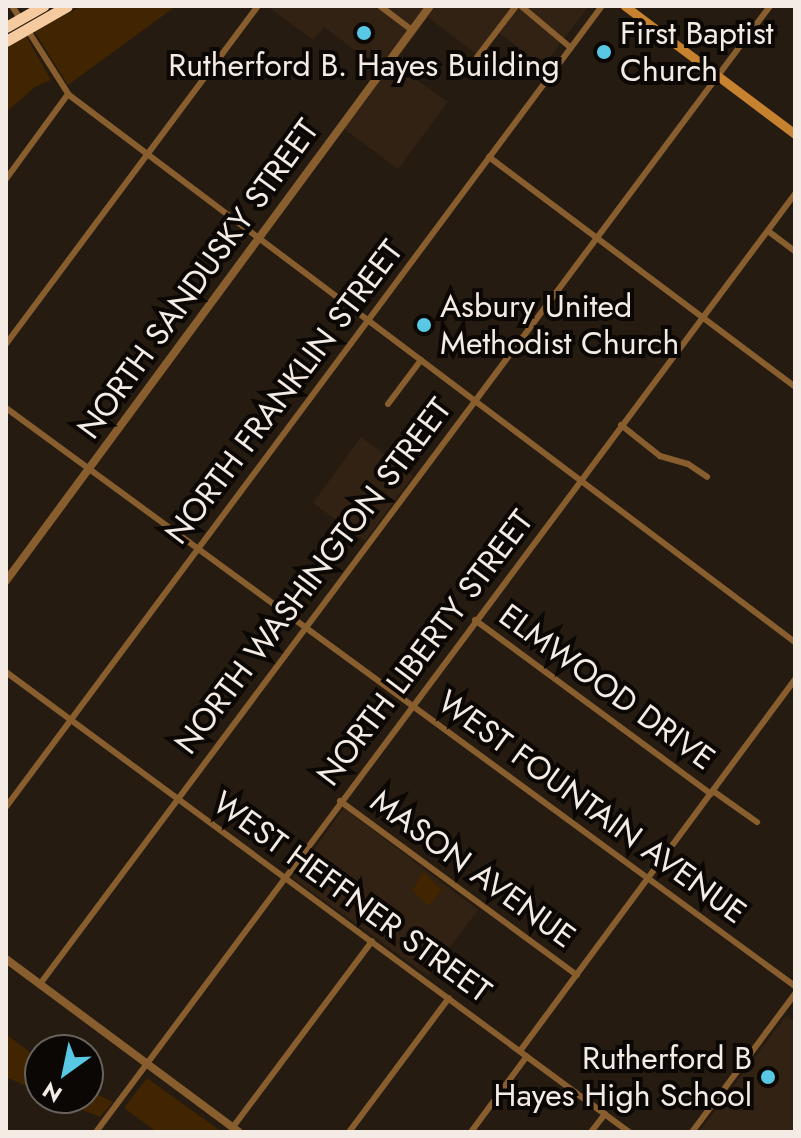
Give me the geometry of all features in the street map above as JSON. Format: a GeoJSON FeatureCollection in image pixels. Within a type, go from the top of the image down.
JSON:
{"type":"FeatureCollection","features":[{"type":"Feature","properties":{"kind":"highway"},"geometry":{"type":"LineString","coordinates":[[9,32],[41,12],[67,6]]}},
{"type":"Feature","properties":{"kind":"main road"},"geometry":{"type":"LineString","coordinates":[[625,6],[795,134]]}},
{"type":"Feature","properties":{"kind":"street"},"geometry":{"type":"LineString","coordinates":[[12,6],[68,94],[795,642]]}},
{"type":"Feature","properties":{"kind":"street"},"geometry":{"type":"LineString","coordinates":[[6,344],[258,6]]}},
{"type":"Feature","properties":{"kind":"street"},"geometry":{"type":"LineString","coordinates":[[380,6],[412,30]]}},
{"type":"Feature","properties":{"kind":"street","name":"NORTH SANDUSKY STREET"},"geometry":{"type":"LineString","coordinates":[[6,581],[430,6]]}},
{"type":"Feature","properties":{"kind":"street"},"geometry":{"type":"LineString","coordinates":[[477,57],[519,6],[571,48]]}},
{"type":"Feature","properties":{"kind":"street","name":"NORTH FRANKLIN STREET"},"geometry":{"type":"LineString","coordinates":[[6,807],[602,6]]}},
{"type":"Feature","properties":{"kind":"street","name":"NORTH WASHINGTON STREET"},"geometry":{"type":"LineString","coordinates":[[40,984],[770,6]]}},
{"type":"Feature","properties":{"kind":"street"},"geometry":{"type":"LineString","coordinates":[[6,179],[68,94]]}},
{"type":"Feature","properties":{"kind":"street"},"geometry":{"type":"LineString","coordinates":[[489,157],[795,387]]}},
{"type":"Feature","properties":{"kind":"street","name":"NORTH LIBERTY STREET"},"geometry":{"type":"LineString","coordinates":[[96,1132],[411,705],[795,194]]}},
{"type":"Feature","properties":{"kind":"street"},"geometry":{"type":"LineString","coordinates":[[768,231],[795,251]]}},
{"type":"Feature","properties":{"kind":"street"},"geometry":{"type":"LineString","coordinates":[[388,404],[421,360]]}},
{"type":"Feature","properties":{"kind":"street","name":"WEST FOUNTAIN AVENUE"},"geometry":{"type":"LineString","coordinates":[[6,408],[795,986]]}},
{"type":"Feature","properties":{"kind":"street"},"geometry":{"type":"LineString","coordinates":[[621,425],[660,456],[688,464],[707,477]]}},
{"type":"Feature","properties":{"kind":"street","name":"ELMWOOD DRIVE"},"geometry":{"type":"LineString","coordinates":[[475,620],[757,822]]}},
{"type":"Feature","properties":{"kind":"street","name":"WEST HEFFNER STREET"},"geometry":{"type":"LineString","coordinates":[[6,672],[629,1132]]}},
{"type":"Feature","properties":{"kind":"street"},"geometry":{"type":"LineString","coordinates":[[471,1132],[577,975],[795,680]]}},
{"type":"Feature","properties":{"kind":"street","name":"MASON AVENUE"},"geometry":{"type":"LineString","coordinates":[[340,801],[577,975]]}},
{"type":"Feature","properties":{"kind":"street"},"geometry":{"type":"LineString","coordinates":[[6,959],[236,1130],[372,941]]}},
{"type":"Feature","properties":{"kind":"street"},"geometry":{"type":"LineString","coordinates":[[692,1132],[795,994]]}},
{"type":"Feature","properties":{"kind":"street"},"geometry":{"type":"LineString","coordinates":[[349,1132],[449,998]]}},
{"type":"Feature","properties":{"kind":"street"},"geometry":{"type":"LineString","coordinates":[[591,1132],[605,1114]]}},
{"type":"Feature","properties":{"kind":"shaded area"},"geometry":{"type":"Polygon","coordinates":[[[82,6],[176,6],[68,85],[34,31],[82,6]]]}},
{"type":"Feature","properties":{"kind":"shaded area"},"geometry":{"type":"Polygon","coordinates":[[[267,6],[589,6],[543,66],[499,33],[480,57],[428,17],[394,64],[448,102],[398,169],[338,124],[379,68],[324,27],[313,40],[267,6]]]}},
{"type":"Feature","properties":{"kind":"shaded area"},"geometry":{"type":"Polygon","coordinates":[[[26,36],[51,80],[35,87],[6,112],[6,49],[26,36]]]}},
{"type":"Feature","properties":{"kind":"shaded area"},"geometry":{"type":"Polygon","coordinates":[[[361,437],[413,476],[365,541],[313,503],[361,437]]]}},
{"type":"Feature","properties":{"kind":"shaded area"},"geometry":{"type":"Polygon","coordinates":[[[344,808],[478,910],[428,976],[293,878],[344,808]]]}},
{"type":"Feature","properties":{"kind":"shaded area"},"geometry":{"type":"Polygon","coordinates":[[[423,872],[442,890],[429,906],[412,891],[423,872]]]}},
{"type":"Feature","properties":{"kind":"shaded area","name":"Rutherford B Hayes High School"},"geometry":{"type":"Polygon","coordinates":[[[786,1016],[795,1022],[795,1132],[699,1132],[786,1016]]]}},
{"type":"Feature","properties":{"kind":"shaded area"},"geometry":{"type":"Polygon","coordinates":[[[6,1034],[24,1048],[24,1085],[6,1077],[6,1034]]]}},
{"type":"Feature","properties":{"kind":"shaded area"},"geometry":{"type":"Polygon","coordinates":[[[147,1078],[222,1132],[157,1132],[124,1108],[147,1078]]]}},
{"type":"Feature","properties":{"kind":"shaded area"},"geometry":{"type":"Polygon","coordinates":[[[104,1098],[113,1102],[104,1112],[104,1098]]]}},
{"type":"Feature","properties":{"kind":"place","name":"Rutherford B. Hayes Building"},"geometry":{"type":"Point","coordinates":[364,33]}},
{"type":"Feature","properties":{"kind":"place","name":"First Baptist Church"},"geometry":{"type":"Point","coordinates":[604,52]}},
{"type":"Feature","properties":{"kind":"place","name":"Asbury United Methodist Church"},"geometry":{"type":"Point","coordinates":[424,325]}},
{"type":"Feature","properties":{"kind":"place","name":"Rutherford B Hayes High School"},"geometry":{"type":"Point","coordinates":[768,1077]}}]}
